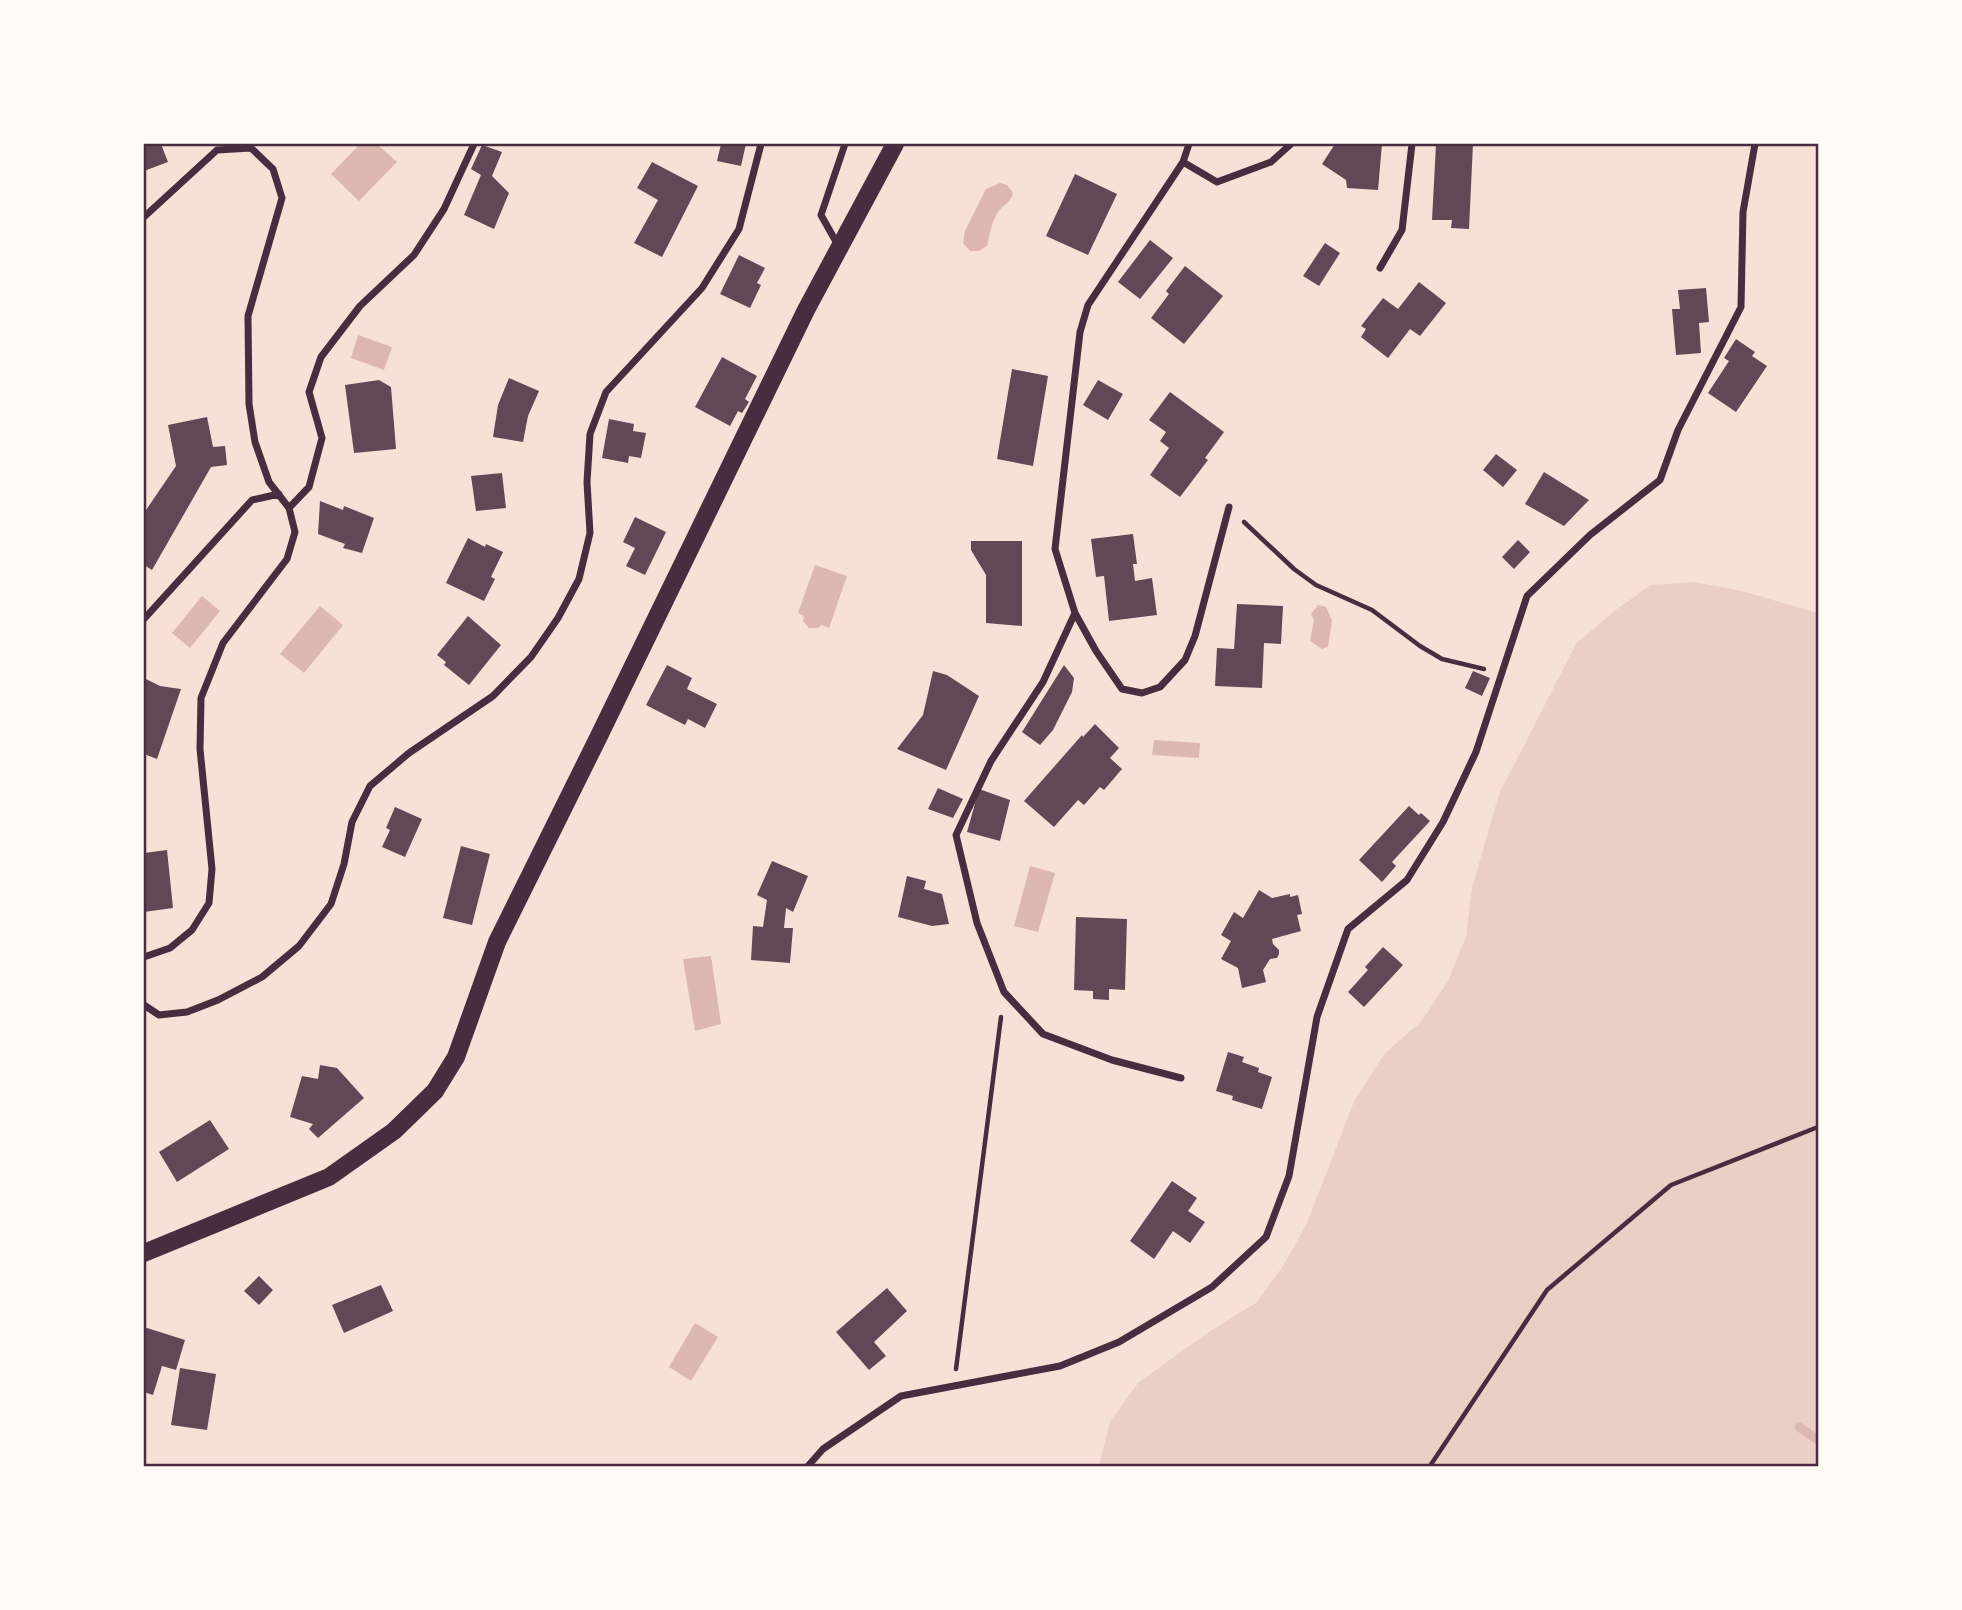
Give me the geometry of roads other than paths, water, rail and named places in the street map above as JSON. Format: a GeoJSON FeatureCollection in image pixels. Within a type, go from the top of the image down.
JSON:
{"type":"FeatureCollection","features":[{"type":"Feature","properties":{"kind":"main road"},"geometry":{"type":"LineString","coordinates":[[144,1253],[329,1177],[394,1131],[435,1091],[456,1057],[497,942],[806,310],[895,144]]}},
{"type":"Feature","properties":{"kind":"street"},"geometry":{"type":"LineString","coordinates":[[289,508],[309,487],[322,438],[309,392],[321,357],[360,306],[414,256],[444,209],[474,144]]}},
{"type":"Feature","properties":{"kind":"street"},"geometry":{"type":"LineString","coordinates":[[144,1005],[159,1015],[187,1012],[218,1000],[262,977],[299,946],[331,904],[344,864],[352,822],[370,786],[409,753],[493,696],[531,657],[558,618],[579,579],[590,533],[587,482],[590,434],[606,392],[702,288],[739,229],[761,144]]}},
{"type":"Feature","properties":{"kind":"street"},"geometry":{"type":"LineString","coordinates":[[839,247],[821,215],[845,144]]}},
{"type":"Feature","properties":{"kind":"street"},"geometry":{"type":"LineString","coordinates":[[1189,144],[1183,162],[1088,305],[1080,332],[1055,548],[1075,612],[1096,651],[1122,689],[1142,693],[1160,687],[1185,660],[1195,636],[1229,507]]}},
{"type":"Feature","properties":{"kind":"street"},"geometry":{"type":"LineString","coordinates":[[1183,162],[1217,182],[1270,162],[1291,144]]}},
{"type":"Feature","properties":{"kind":"street"},"geometry":{"type":"LineString","coordinates":[[1380,268],[1402,230],[1412,144]]}},
{"type":"Feature","properties":{"kind":"street"},"geometry":{"type":"LineString","coordinates":[[808,1466],[823,1449],[901,1396],[1060,1366],[1119,1342],[1212,1287],[1266,1237],[1289,1176],[1317,1017],[1348,929],[1407,880],[1443,822],[1476,752],[1527,596],[1590,535],[1660,480],[1678,429],[1741,307],[1743,212],[1755,144]]}},
{"type":"Feature","properties":{"kind":"street"},"geometry":{"type":"LineString","coordinates":[[144,217],[217,150],[251,148],[273,169],[282,198],[248,316],[250,404],[255,442],[269,482],[289,508],[295,532],[287,559],[223,643],[201,698],[201,750],[212,869],[209,903],[192,930],[170,948],[144,957]]}},
{"type":"Feature","properties":{"kind":"street"},"geometry":{"type":"LineString","coordinates":[[144,619],[252,500],[279,494]]}},
{"type":"Feature","properties":{"kind":"street"},"geometry":{"type":"LineString","coordinates":[[1075,612],[1044,682],[991,761],[956,835],[977,923],[1004,992],[1043,1034],[1112,1060],[1181,1078]]}},
{"type":"Feature","properties":{"kind":"waterway"},"geometry":{"type":"LineString","coordinates":[[1799,1427],[1818,1440]]}}]}
